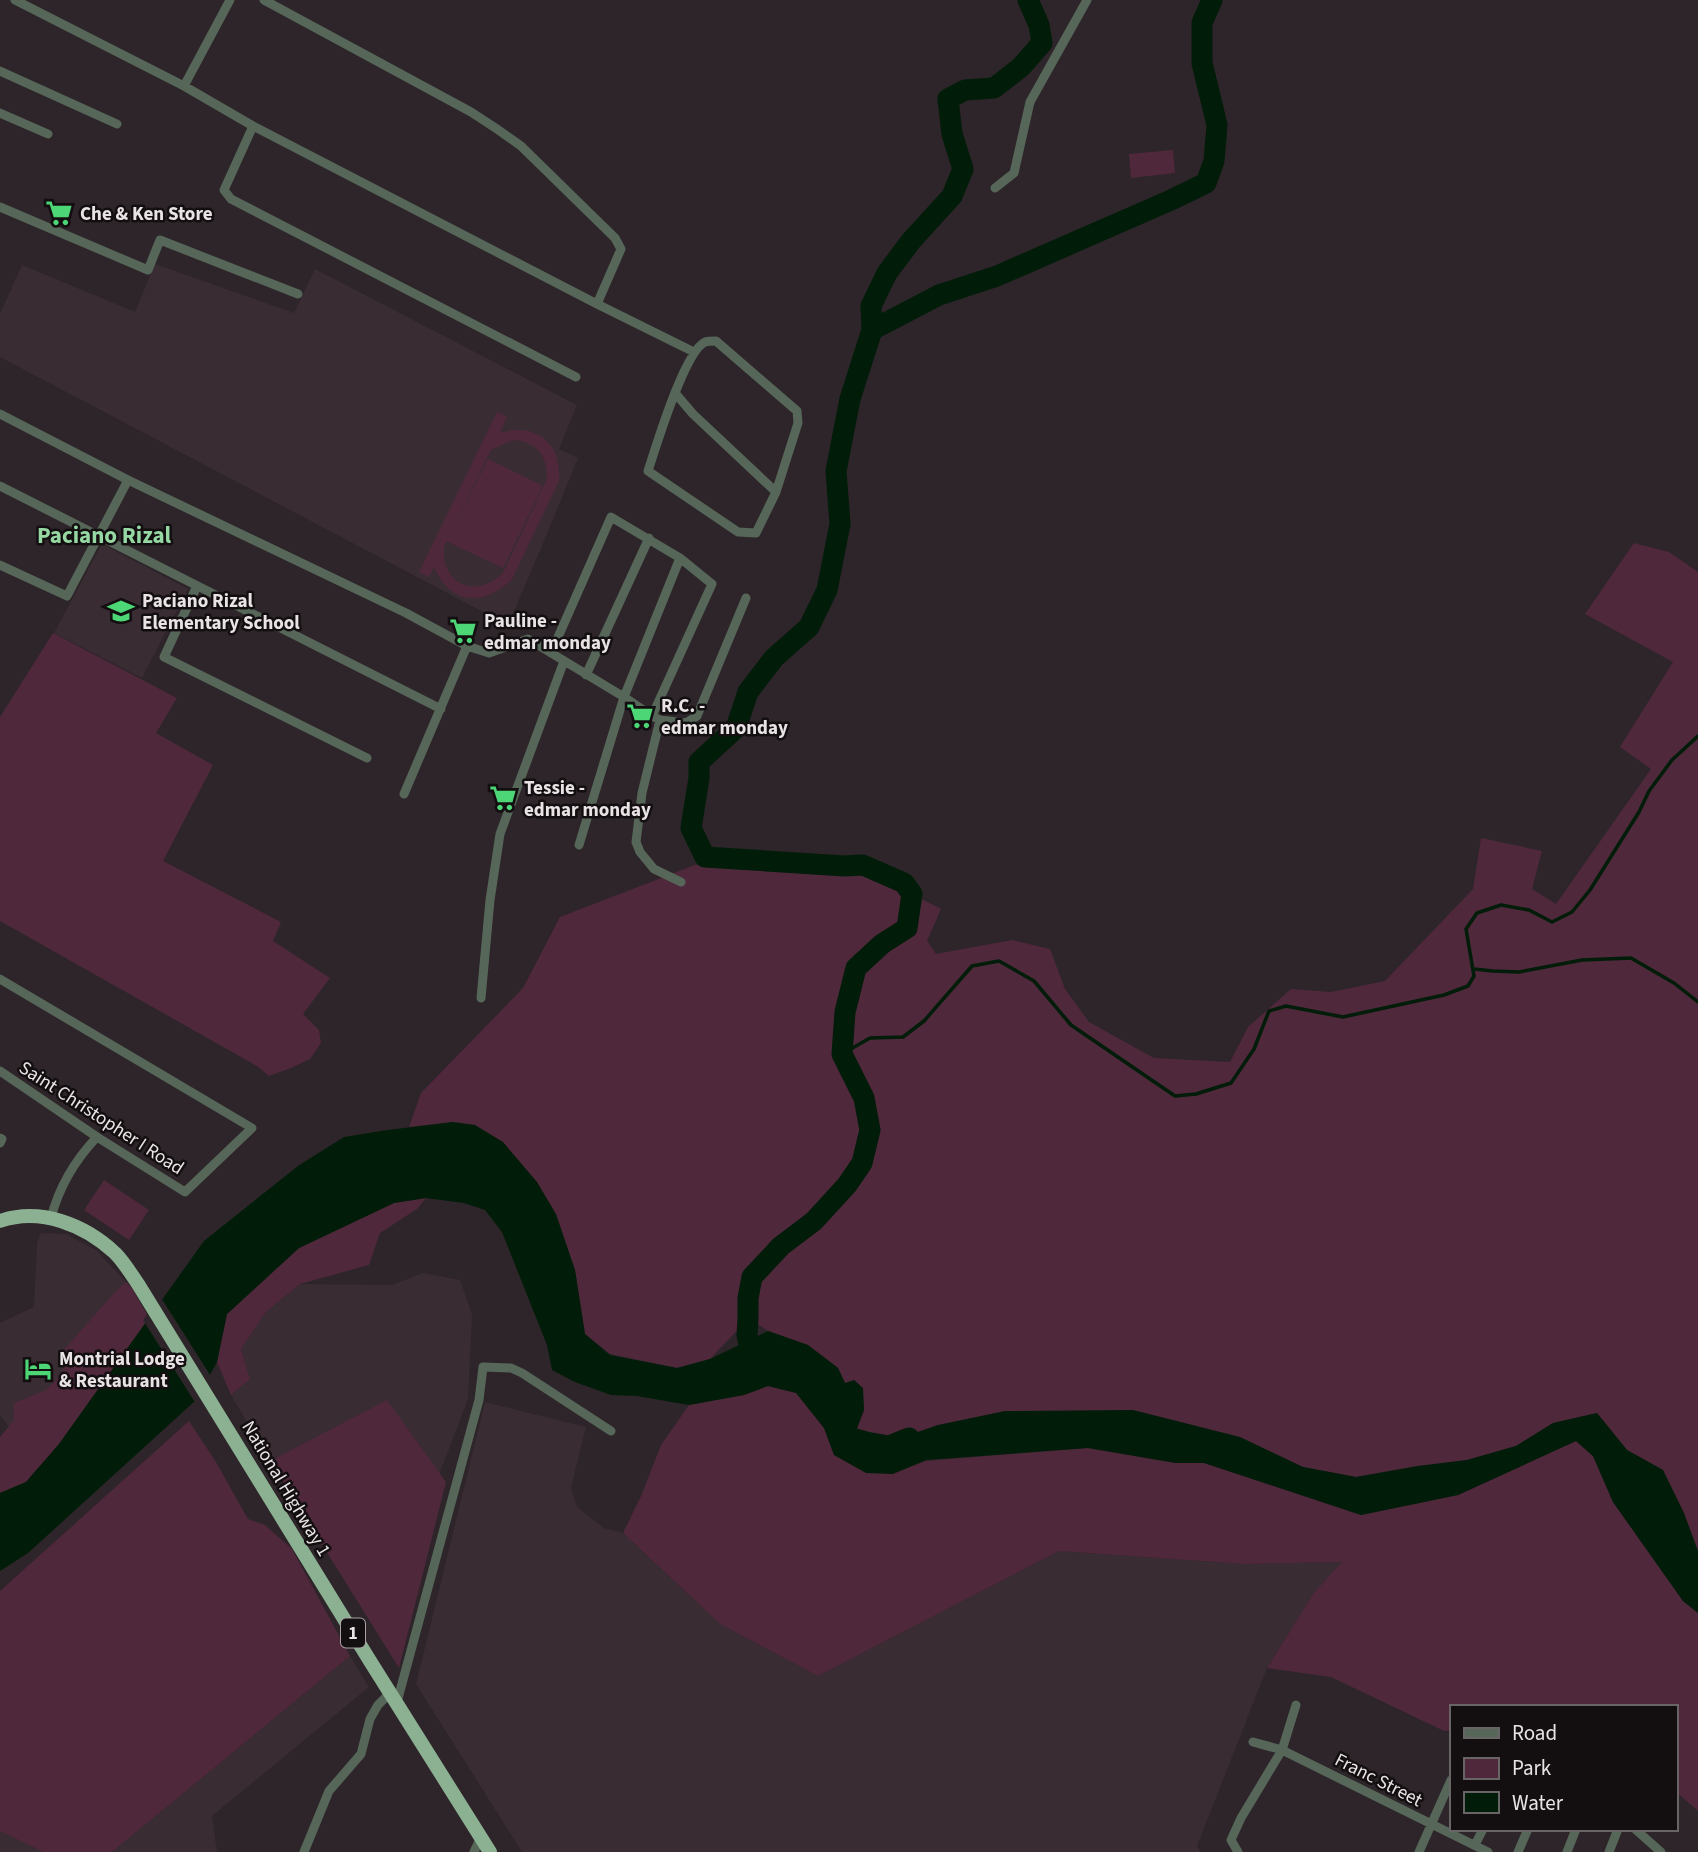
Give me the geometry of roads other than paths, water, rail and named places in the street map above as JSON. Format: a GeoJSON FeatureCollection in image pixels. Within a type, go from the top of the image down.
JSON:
{"type":"FeatureCollection","features":[{"type":"Feature","properties":{"kind":"highway","name":"National Highway 1"},"geometry":{"type":"LineString","coordinates":[[0,1221],[27,1216],[51,1218],[83,1229],[117,1255],[138,1284],[490,1852]]}},
{"type":"Feature","properties":{"kind":"street"},"geometry":{"type":"LineString","coordinates":[[15,0],[184,86],[253,126],[694,352]]}},
{"type":"Feature","properties":{"kind":"street"},"geometry":{"type":"LineString","coordinates":[[184,86],[230,0]]}},
{"type":"Feature","properties":{"kind":"street"},"geometry":{"type":"LineString","coordinates":[[264,0],[471,112],[521,146],[615,238],[621,249],[597,304]]}},
{"type":"Feature","properties":{"kind":"street"},"geometry":{"type":"LineString","coordinates":[[995,188],[1014,173],[1030,102],[1087,0]]}},
{"type":"Feature","properties":{"kind":"street"},"geometry":{"type":"LineString","coordinates":[[0,71],[117,124]]}},
{"type":"Feature","properties":{"kind":"street"},"geometry":{"type":"LineString","coordinates":[[0,113],[48,134]]}},
{"type":"Feature","properties":{"kind":"street"},"geometry":{"type":"LineString","coordinates":[[253,126],[224,190],[231,199],[576,377]]}},
{"type":"Feature","properties":{"kind":"street"},"geometry":{"type":"LineString","coordinates":[[0,207],[148,270],[160,240],[298,294]]}},
{"type":"Feature","properties":{"kind":"street"},"geometry":{"type":"LineString","coordinates":[[716,341],[796,411],[798,423],[776,492],[756,533],[738,532],[648,471],[675,393],[694,352],[704,342],[716,341]]}},
{"type":"Feature","properties":{"kind":"street"},"geometry":{"type":"LineString","coordinates":[[675,393],[693,414],[776,492]]}},
{"type":"Feature","properties":{"kind":"street"},"geometry":{"type":"LineString","coordinates":[[0,414],[128,480],[406,613],[467,646],[489,653],[528,639],[656,718],[686,723],[698,716],[746,598]]}},
{"type":"Feature","properties":{"kind":"street"},"geometry":{"type":"LineString","coordinates":[[0,565],[67,596],[128,480]]}},
{"type":"Feature","properties":{"kind":"street"},"geometry":{"type":"LineString","coordinates":[[0,485],[441,709]]}},
{"type":"Feature","properties":{"kind":"street"},"geometry":{"type":"LineString","coordinates":[[551,653],[611,517],[680,558],[712,584],[656,718],[636,842],[640,852],[654,869],[681,882]]}},
{"type":"Feature","properties":{"kind":"street"},"geometry":{"type":"LineString","coordinates":[[586,675],[649,538]]}},
{"type":"Feature","properties":{"kind":"street"},"geometry":{"type":"LineString","coordinates":[[579,845],[624,696],[680,558]]}},
{"type":"Feature","properties":{"kind":"street"},"geometry":{"type":"LineString","coordinates":[[197,586],[164,657],[367,758]]}},
{"type":"Feature","properties":{"kind":"street"},"geometry":{"type":"LineString","coordinates":[[404,794],[467,646]]}},
{"type":"Feature","properties":{"kind":"street"},"geometry":{"type":"LineString","coordinates":[[481,998],[490,900],[500,834],[564,661]]}},
{"type":"Feature","properties":{"kind":"street","name":"Saint Christopher I Road"},"geometry":{"type":"LineString","coordinates":[[0,979],[252,1128],[185,1192],[97,1137],[0,1071]]}},
{"type":"Feature","properties":{"kind":"street"},"geometry":{"type":"LineString","coordinates":[[51,1218],[56,1199],[70,1172],[97,1137]]}},
{"type":"Feature","properties":{"kind":"street"},"geometry":{"type":"LineString","coordinates":[[304,1852],[329,1791],[361,1754],[370,1718],[378,1705],[394,1697],[479,1400],[483,1367],[511,1368],[522,1373],[611,1431]]}},
{"type":"Feature","properties":{"kind":"street"},"geometry":{"type":"LineString","coordinates":[[1238,1852],[1231,1840],[1241,1818],[1282,1750],[1296,1705]]}},
{"type":"Feature","properties":{"kind":"street","name":"Franc Street"},"geometry":{"type":"LineString","coordinates":[[1253,1742],[1282,1750],[1489,1852]]}},
{"type":"Feature","properties":{"kind":"street"},"geometry":{"type":"LineString","coordinates":[[1419,1852],[1450,1782]]}},
{"type":"Feature","properties":{"kind":"street"},"geometry":{"type":"LineString","coordinates":[[1475,1845],[1482,1831]]}},
{"type":"Feature","properties":{"kind":"street"},"geometry":{"type":"LineString","coordinates":[[1518,1852],[1527,1831]]}},
{"type":"Feature","properties":{"kind":"street"},"geometry":{"type":"LineString","coordinates":[[1567,1852],[1575,1831]]}},
{"type":"Feature","properties":{"kind":"street"},"geometry":{"type":"LineString","coordinates":[[1609,1852],[1617,1831]]}},
{"type":"Feature","properties":{"kind":"street"},"geometry":{"type":"LineString","coordinates":[[1637,1831],[1659,1851]]}},
{"type":"Feature","properties":{"kind":"street"},"geometry":{"type":"LineString","coordinates":[[474,1852],[481,1837]]}},
{"type":"Feature","properties":{"kind":"water"},"geometry":{"type":"Polygon","coordinates":[[[453,1122],[475,1125],[503,1142],[537,1182],[556,1214],[575,1270],[585,1334],[610,1355],[677,1368],[710,1359],[768,1331],[808,1345],[838,1368],[845,1383],[854,1380],[863,1388],[864,1410],[856,1431],[861,1444],[875,1447],[938,1425],[1005,1411],[1133,1410],[1240,1437],[1303,1467],[1356,1477],[1467,1460],[1516,1446],[1553,1423],[1597,1413],[1627,1450],[1663,1470],[1684,1513],[1698,1551],[1698,1613],[1683,1601],[1613,1502],[1593,1456],[1576,1441],[1458,1495],[1361,1515],[1204,1463],[1176,1463],[1088,1448],[926,1460],[893,1474],[866,1473],[834,1455],[824,1428],[796,1393],[768,1386],[744,1395],[689,1405],[637,1396],[611,1395],[552,1370],[547,1345],[502,1232],[485,1210],[464,1203],[426,1198],[394,1203],[299,1248],[227,1314],[217,1362],[196,1400],[28,1553],[0,1571],[0,1493],[26,1482],[59,1444],[204,1241],[298,1166],[344,1137],[453,1122]]]}},
{"type":"Feature","properties":{"kind":"waterway"},"geometry":{"type":"LineString","coordinates":[[751,1353],[747,1335],[748,1298],[752,1277],[781,1246],[814,1221],[847,1185],[862,1163],[870,1130],[864,1098],[842,1054],[845,1012],[856,968],[882,944],[907,928],[912,894],[904,883],[863,865],[705,857],[691,828],[699,762],[736,728],[748,692],[774,658],[809,627],[827,590],[840,524],[836,471],[850,399],[872,330],[871,306],[887,273],[911,241],[952,196],[963,169],[952,134],[948,99],[965,90],[994,88],[1021,67],[1042,43],[1039,25],[1028,0]]}},
{"type":"Feature","properties":{"kind":"waterway"},"geometry":{"type":"LineString","coordinates":[[872,330],[939,295],[997,276],[1206,183],[1214,161],[1217,125],[1202,63],[1202,23],[1212,0]]}},
{"type":"Feature","properties":{"kind":"waterway"},"geometry":{"type":"LineString","coordinates":[[842,1054],[870,1038],[903,1037],[924,1021],[972,966],[999,961],[1034,981],[1071,1025],[1175,1096],[1196,1094],[1231,1083],[1254,1049],[1269,1011],[1286,1006],[1343,1017],[1444,995],[1468,986],[1474,976],[1466,929],[1477,913],[1501,905],[1529,910],[1552,922],[1572,912],[1590,890],[1639,812],[1649,791],[1672,760],[1698,736]]}},
{"type":"Feature","properties":{"kind":"waterway"},"geometry":{"type":"LineString","coordinates":[[1474,969],[1519,972],[1582,960],[1631,958],[1674,983],[1698,1002]]}},
{"type":"Feature","properties":{"kind":"waterway"},"geometry":{"type":"LineString","coordinates":[[839,1424],[851,1438],[866,1442],[889,1446],[909,1438]]}},
{"type":"Feature","properties":{"kind":"place","name":"Che & Ken Store"},"geometry":{"type":"Point","coordinates":[59,213]}},
{"type":"Feature","properties":{"kind":"place","name":"Paciano Rizal Elementary School"},"geometry":{"type":"Point","coordinates":[121,611]}},
{"type":"Feature","properties":{"kind":"place","name":"Pauline - edmar monday"},"geometry":{"type":"Point","coordinates":[463,631]}},
{"type":"Feature","properties":{"kind":"place","name":"R.C. - edmar monday"},"geometry":{"type":"Point","coordinates":[640,716]}},
{"type":"Feature","properties":{"kind":"place","name":"Tessie - edmar monday"},"geometry":{"type":"Point","coordinates":[503,798]}},
{"type":"Feature","properties":{"kind":"place","name":"Montrial Lodge & Restaurant"},"geometry":{"type":"Point","coordinates":[38,1369]}},
{"type":"Feature","properties":{"kind":"district","name":"Paciano Rizal"},"geometry":{"type":"Point","coordinates":[104,535]}}]}
